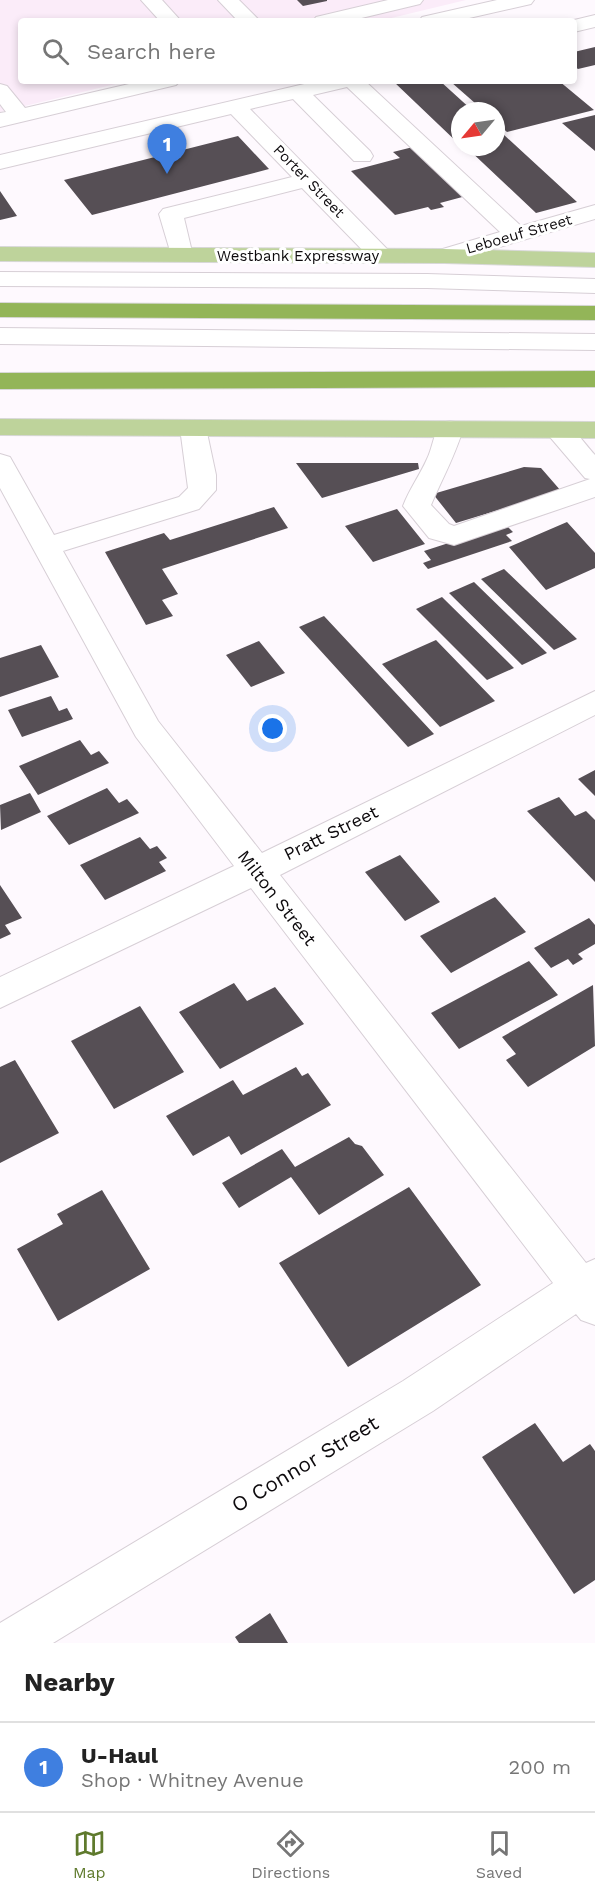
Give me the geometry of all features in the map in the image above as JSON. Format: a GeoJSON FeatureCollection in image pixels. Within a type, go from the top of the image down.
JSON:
{"type":"FeatureCollection","features":[{"type":"Feature","properties":{"kind":"highway"},"geometry":{"type":"LineString","coordinates":[[0,310],[595,313]]}},
{"type":"Feature","properties":{"kind":"highway"},"geometry":{"type":"LineString","coordinates":[[399,379],[595,394]]}},
{"type":"Feature","properties":{"kind":"highway"},"geometry":{"type":"LineString","coordinates":[[0,381],[595,379]]}},
{"type":"Feature","properties":{"kind":"main road","name":"Westbank Expressway"},"geometry":{"type":"LineString","coordinates":[[0,254],[444,256],[595,260]]}},
{"type":"Feature","properties":{"kind":"main road"},"geometry":{"type":"LineString","coordinates":[[0,427],[595,430]]}},
{"type":"Feature","properties":{"kind":"street"},"geometry":{"type":"LineString","coordinates":[[152,0],[168,18]]}},
{"type":"Feature","properties":{"kind":"street"},"geometry":{"type":"LineString","coordinates":[[228,0],[247,18]]}},
{"type":"Feature","properties":{"kind":"street"},"geometry":{"type":"LineString","coordinates":[[336,18],[413,0]]}},
{"type":"Feature","properties":{"kind":"street"},"geometry":{"type":"LineString","coordinates":[[438,18],[482,4],[524,0]]}},
{"type":"Feature","properties":{"kind":"street"},"geometry":{"type":"LineString","coordinates":[[577,25],[595,21]]}},
{"type":"Feature","properties":{"kind":"street"},"geometry":{"type":"LineString","coordinates":[[0,90],[10,118],[156,84]]}},
{"type":"Feature","properties":{"kind":"street"},"geometry":{"type":"LineString","coordinates":[[0,162],[331,84]]}},
{"type":"Feature","properties":{"kind":"street"},"geometry":{"type":"LineString","coordinates":[[356,84],[517,235]]}},
{"type":"Feature","properties":{"kind":"street"},"geometry":{"type":"LineString","coordinates":[[298,92],[362,156]]}},
{"type":"Feature","properties":{"kind":"street"},"geometry":{"type":"LineString","coordinates":[[99,97],[76,110],[73,117],[75,122],[92,130],[129,132]]}},
{"type":"Feature","properties":{"kind":"street","name":"Porter Street"},"geometry":{"type":"LineString","coordinates":[[236,107],[381,256]]}},
{"type":"Feature","properties":{"kind":"street"},"geometry":{"type":"LineString","coordinates":[[181,256],[171,214],[307,180]]}},
{"type":"Feature","properties":{"kind":"street","name":"Leboeuf Street"},"geometry":{"type":"LineString","coordinates":[[444,256],[595,212]]}},
{"type":"Feature","properties":{"kind":"street"},"geometry":{"type":"LineString","coordinates":[[0,279],[428,281],[595,286]]}},
{"type":"Feature","properties":{"kind":"street"},"geometry":{"type":"LineString","coordinates":[[4,337],[595,342]]}},
{"type":"Feature","properties":{"kind":"street"},"geometry":{"type":"LineString","coordinates":[[45,547],[189,503],[202,490],[202,475],[193,428]]}},
{"type":"Feature","properties":{"kind":"street"},"geometry":{"type":"LineString","coordinates":[[450,429],[441,459],[428,479],[417,506],[439,531],[454,536],[595,487]]}},
{"type":"Feature","properties":{"kind":"street"},"geometry":{"type":"LineString","coordinates":[[556,430],[595,472]]}},
{"type":"Feature","properties":{"kind":"street","name":"Milton Street"},"geometry":{"type":"LineString","coordinates":[[0,463],[147,729],[256,871],[590,1291]]}},
{"type":"Feature","properties":{"kind":"street","name":"Pratt Street"},"geometry":{"type":"LineString","coordinates":[[0,993],[256,871],[595,702]]}},
{"type":"Feature","properties":{"kind":"street","name":"O Connor Street"},"geometry":{"type":"LineString","coordinates":[[10,1643],[590,1291]]}},
{"type":"Feature","properties":{"kind":"shaded area"},"geometry":{"type":"Polygon","coordinates":[[[0,0],[466,0],[391,18],[18,18],[18,84],[116,84],[0,112],[0,0]]]}},
{"type":"Feature","properties":{"kind":"building"},"geometry":{"type":"Polygon","coordinates":[[[297,0],[327,0],[327,1],[303,6],[297,0]]]}},
{"type":"Feature","properties":{"kind":"building"},"geometry":{"type":"Polygon","coordinates":[[[595,47],[595,65],[577,68],[577,51],[595,47]]]}},
{"type":"Feature","properties":{"kind":"building"},"geometry":{"type":"Polygon","coordinates":[[[396,84],[443,84],[463,102],[451,102],[451,136],[396,84]]]}},
{"type":"Feature","properties":{"kind":"building"},"geometry":{"type":"Polygon","coordinates":[[[453,84],[563,84],[594,110],[507,132],[505,130],[505,102],[474,102],[453,84]]]}},
{"type":"Feature","properties":{"kind":"building"},"geometry":{"type":"Polygon","coordinates":[[[595,115],[595,151],[562,123],[595,115]]]}},
{"type":"Feature","properties":{"kind":"building"},"geometry":{"type":"Polygon","coordinates":[[[238,136],[269,169],[92,215],[64,180],[238,136]]]}},
{"type":"Feature","properties":{"kind":"building"},"geometry":{"type":"Polygon","coordinates":[[[505,136],[577,202],[536,213],[476,156],[505,156],[505,136]]]}},
{"type":"Feature","properties":{"kind":"building"},"geometry":{"type":"Polygon","coordinates":[[[413,147],[466,196],[440,203],[444,207],[431,210],[428,207],[395,215],[351,171],[400,158],[393,152],[413,147]]]}},
{"type":"Feature","properties":{"kind":"building"},"geometry":{"type":"Polygon","coordinates":[[[0,191],[17,216],[0,220],[0,191]]]}},
{"type":"Feature","properties":{"kind":"building"},"geometry":{"type":"Polygon","coordinates":[[[296,463],[418,463],[419,469],[322,498],[296,463]]]}},
{"type":"Feature","properties":{"kind":"building"},"geometry":{"type":"Polygon","coordinates":[[[524,467],[541,468],[561,491],[456,523],[433,494],[524,467]]]}},
{"type":"Feature","properties":{"kind":"building"},"geometry":{"type":"Polygon","coordinates":[[[274,507],[288,528],[162,569],[178,594],[162,600],[173,616],[146,625],[105,552],[164,533],[170,540],[274,507]]]}},
{"type":"Feature","properties":{"kind":"building"},"geometry":{"type":"Polygon","coordinates":[[[397,509],[425,544],[373,562],[345,526],[397,509]]]}},
{"type":"Feature","properties":{"kind":"building"},"geometry":{"type":"Polygon","coordinates":[[[567,522],[595,553],[595,568],[546,590],[509,547],[567,522]]]}},
{"type":"Feature","properties":{"kind":"building"},"geometry":{"type":"Polygon","coordinates":[[[501,526],[503,529],[508,527],[513,532],[506,535],[512,541],[428,569],[423,563],[431,560],[424,551],[501,526]]]}},
{"type":"Feature","properties":{"kind":"building"},"geometry":{"type":"Polygon","coordinates":[[[504,569],[577,639],[554,650],[481,579],[504,569]]]}},
{"type":"Feature","properties":{"kind":"building"},"geometry":{"type":"Polygon","coordinates":[[[474,582],[547,653],[522,665],[449,593],[474,582]]]}},
{"type":"Feature","properties":{"kind":"building"},"geometry":{"type":"Polygon","coordinates":[[[442,597],[514,668],[487,680],[416,609],[442,597]]]}},
{"type":"Feature","properties":{"kind":"building"},"geometry":{"type":"Polygon","coordinates":[[[324,616],[434,734],[408,747],[299,627],[324,616]]]}},
{"type":"Feature","properties":{"kind":"building"},"geometry":{"type":"Polygon","coordinates":[[[436,640],[495,701],[440,727],[382,664],[436,640]]]}},
{"type":"Feature","properties":{"kind":"building"},"geometry":{"type":"Polygon","coordinates":[[[259,641],[285,673],[251,687],[226,655],[259,641]]]}},
{"type":"Feature","properties":{"kind":"building"},"geometry":{"type":"Polygon","coordinates":[[[41,645],[59,677],[0,697],[0,658],[41,645]]]}},
{"type":"Feature","properties":{"kind":"building"},"geometry":{"type":"Polygon","coordinates":[[[51,696],[59,711],[67,708],[73,719],[22,737],[8,710],[51,696]]]}},
{"type":"Feature","properties":{"kind":"building"},"geometry":{"type":"Polygon","coordinates":[[[80,740],[91,755],[99,751],[109,763],[38,795],[19,766],[80,740]]]}},
{"type":"Feature","properties":{"kind":"building"},"geometry":{"type":"Polygon","coordinates":[[[595,770],[595,796],[578,779],[595,770]]]}},
{"type":"Feature","properties":{"kind":"building"},"geometry":{"type":"Polygon","coordinates":[[[107,788],[119,803],[127,799],[139,813],[69,845],[47,816],[107,788]]]}},
{"type":"Feature","properties":{"kind":"building"},"geometry":{"type":"Polygon","coordinates":[[[30,793],[41,812],[1,830],[0,805],[30,793]]]}},
{"type":"Feature","properties":{"kind":"building"},"geometry":{"type":"Polygon","coordinates":[[[559,797],[575,816],[586,811],[595,820],[595,882],[527,811],[559,797]]]}},
{"type":"Feature","properties":{"kind":"building"},"geometry":{"type":"Polygon","coordinates":[[[140,837],[150,849],[157,846],[167,858],[159,862],[166,871],[105,900],[80,865],[140,837]]]}},
{"type":"Feature","properties":{"kind":"building"},"geometry":{"type":"Polygon","coordinates":[[[400,855],[440,902],[405,921],[365,872],[400,855]]]}},
{"type":"Feature","properties":{"kind":"building"},"geometry":{"type":"Polygon","coordinates":[[[0,885],[22,918],[5,925],[11,934],[0,939],[0,885]]]}},
{"type":"Feature","properties":{"kind":"building"},"geometry":{"type":"Polygon","coordinates":[[[495,897],[526,932],[451,973],[420,936],[495,897]]]}},
{"type":"Feature","properties":{"kind":"building"},"geometry":{"type":"Polygon","coordinates":[[[589,918],[595,925],[595,944],[578,954],[583,959],[573,965],[568,959],[551,968],[534,948],[589,918]]]}},
{"type":"Feature","properties":{"kind":"building"},"geometry":{"type":"Polygon","coordinates":[[[529,961],[558,995],[459,1049],[431,1013],[529,961]]]}},
{"type":"Feature","properties":{"kind":"building"},"geometry":{"type":"Polygon","coordinates":[[[234,983],[247,1001],[275,987],[304,1024],[220,1069],[179,1012],[234,983]]]}},
{"type":"Feature","properties":{"kind":"building"},"geometry":{"type":"Polygon","coordinates":[[[593,985],[595,1046],[528,1087],[506,1060],[516,1054],[502,1037],[593,985]]]}},
{"type":"Feature","properties":{"kind":"building"},"geometry":{"type":"Polygon","coordinates":[[[140,1006],[184,1072],[114,1109],[71,1041],[140,1006]]]}},
{"type":"Feature","properties":{"kind":"building"},"geometry":{"type":"Polygon","coordinates":[[[15,1060],[59,1133],[0,1163],[0,1067],[15,1060]]]}},
{"type":"Feature","properties":{"kind":"building"},"geometry":{"type":"Polygon","coordinates":[[[296,1067],[302,1076],[308,1073],[331,1105],[241,1155],[229,1136],[193,1156],[166,1116],[233,1080],[243,1095],[296,1067]]]}},
{"type":"Feature","properties":{"kind":"building"},"geometry":{"type":"Polygon","coordinates":[[[349,1137],[355,1144],[362,1146],[384,1175],[319,1215],[291,1177],[239,1208],[222,1183],[282,1149],[295,1167],[349,1137]]]}},
{"type":"Feature","properties":{"kind":"building"},"geometry":{"type":"Polygon","coordinates":[[[409,1187],[481,1285],[348,1367],[279,1263],[409,1187]]]}},
{"type":"Feature","properties":{"kind":"building"},"geometry":{"type":"Polygon","coordinates":[[[102,1190],[150,1269],[58,1321],[17,1249],[63,1224],[57,1214],[102,1190]]]}},
{"type":"Feature","properties":{"kind":"building"},"geometry":{"type":"Polygon","coordinates":[[[535,1423],[563,1462],[590,1444],[595,1451],[595,1580],[574,1594],[482,1457],[535,1423]]]}},
{"type":"Feature","properties":{"kind":"building"},"geometry":{"type":"Polygon","coordinates":[[[270,1613],[288,1643],[239,1643],[235,1637],[270,1613]]]}},
{"type":"Feature","properties":{"kind":"place","name":"U-Haul"},"geometry":{"type":"Point","coordinates":[167,174]}}]}
